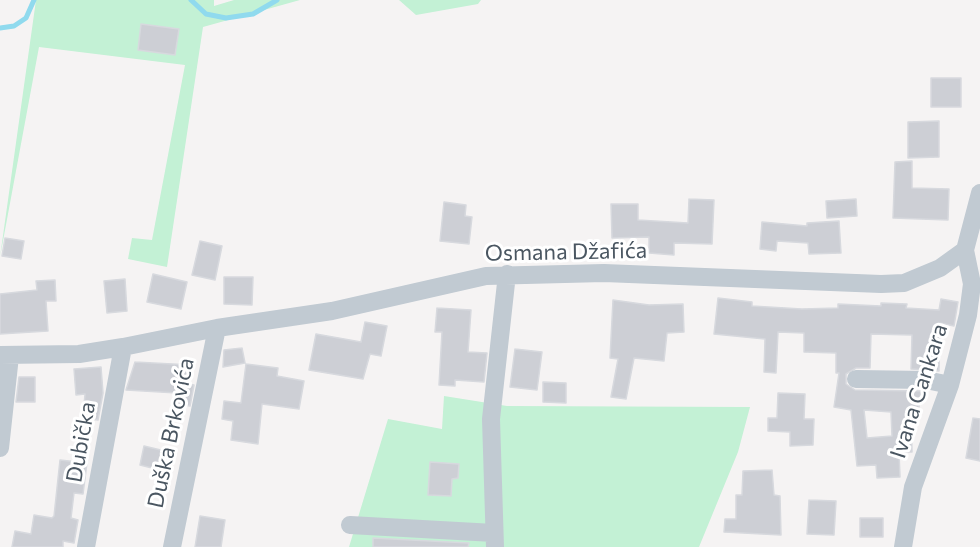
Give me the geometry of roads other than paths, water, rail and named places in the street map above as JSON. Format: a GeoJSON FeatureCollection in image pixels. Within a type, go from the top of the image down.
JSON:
{"type":"FeatureCollection","features":[{"type":"Feature","properties":{"kind":"street"},"geometry":{"type":"LineString","coordinates":[[965,250],[980,193]]}},
{"type":"Feature","properties":{"kind":"street","name":"Osmana Džafića"},"geometry":{"type":"LineString","coordinates":[[5,356],[79,354],[123,347],[217,328],[332,311],[450,282],[507,274],[604,273],[904,283],[924,277],[965,250]]}},
{"type":"Feature","properties":{"kind":"street","name":"Ivana Cankara"},"geometry":{"type":"LineString","coordinates":[[903,547],[913,488],[950,385],[969,315],[972,284],[965,250]]}},
{"type":"Feature","properties":{"kind":"street"},"geometry":{"type":"LineString","coordinates":[[350,525],[495,540],[491,418],[507,274]]}},
{"type":"Feature","properties":{"kind":"street","name":"Duška Brkovića"},"geometry":{"type":"LineString","coordinates":[[172,547],[217,328]]}},
{"type":"Feature","properties":{"kind":"street","name":"Dubička"},"geometry":{"type":"LineString","coordinates":[[86,547],[123,347]]}},
{"type":"Feature","properties":{"kind":"street"},"geometry":{"type":"LineString","coordinates":[[0,448],[5,356]]}},
{"type":"Feature","properties":{"kind":"street"},"geometry":{"type":"LineString","coordinates":[[856,379],[926,380],[950,385]]}},
{"type":"Feature","properties":{"kind":"waterway"},"geometry":{"type":"LineString","coordinates":[[0,28],[14,26],[26,18],[34,0]]}},
{"type":"Feature","properties":{"kind":"waterway"},"geometry":{"type":"LineString","coordinates":[[191,0],[206,14],[226,18],[253,14],[277,0]]}}]}
